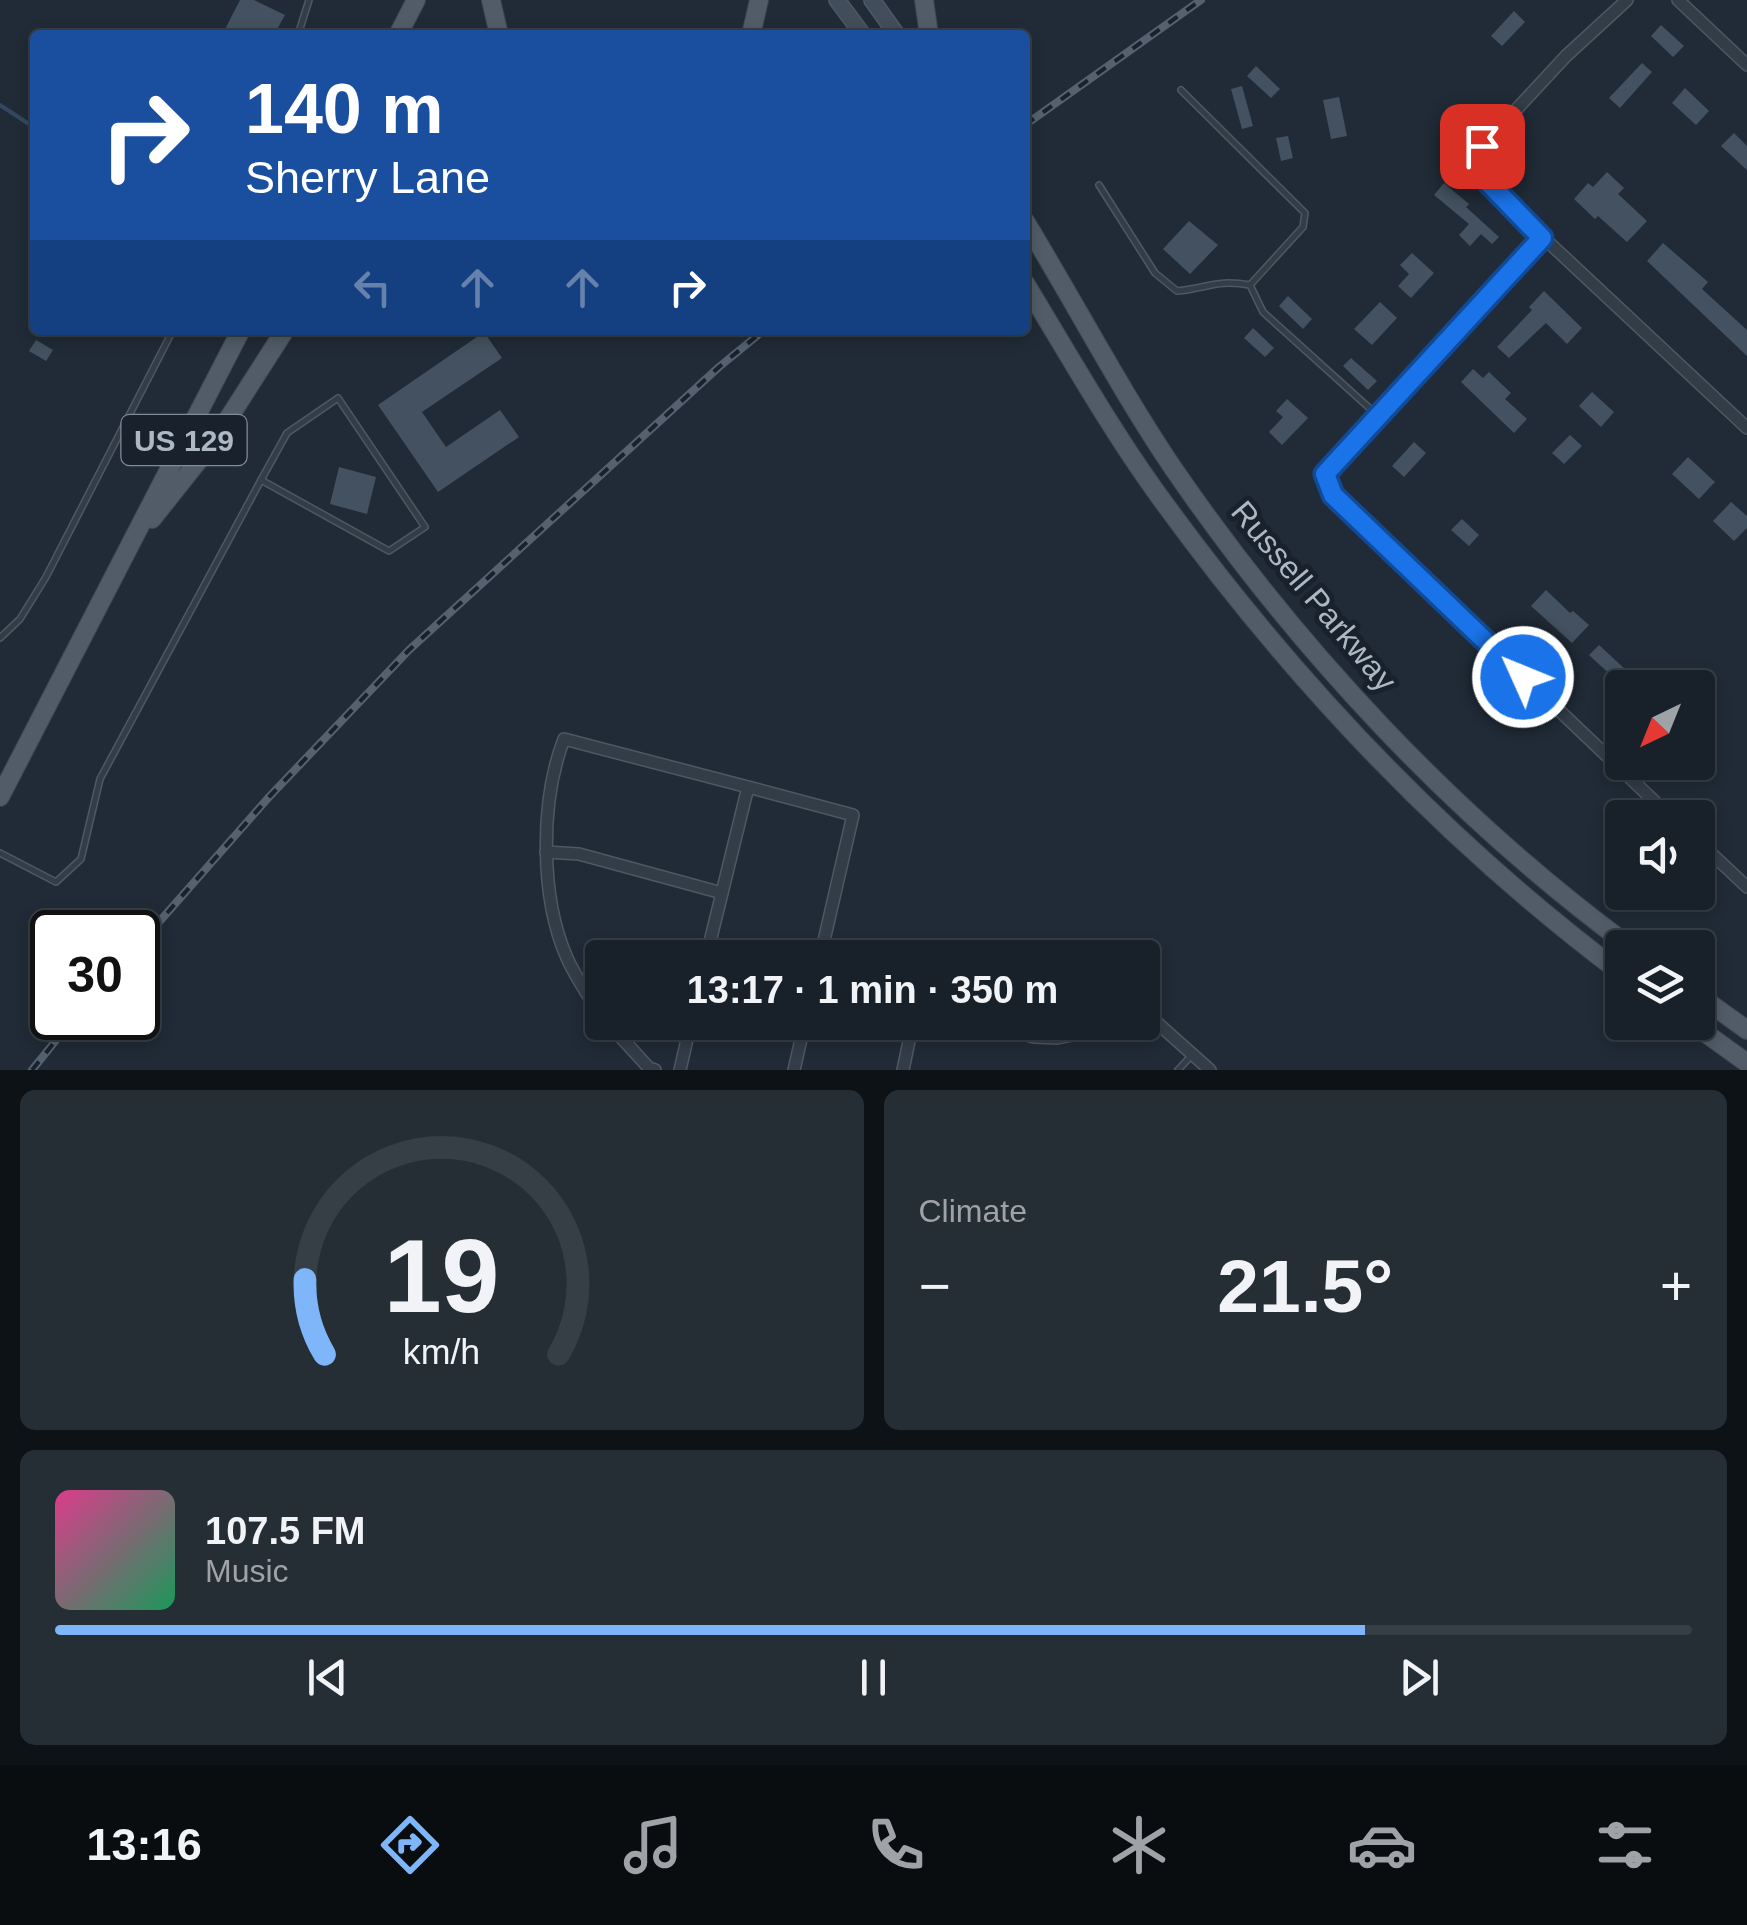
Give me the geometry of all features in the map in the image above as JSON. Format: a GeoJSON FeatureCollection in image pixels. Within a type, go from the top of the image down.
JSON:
{"type":"FeatureCollection","features":[{"type":"Feature","properties":{"kind":"main road"},"geometry":{"type":"LineString","coordinates":[[401,30],[405,0]]}},
{"type":"Feature","properties":{"kind":"main road"},"geometry":{"type":"LineString","coordinates":[[401,30],[416,0]]}},
{"type":"Feature","properties":{"kind":"main road"},"geometry":{"type":"LineString","coordinates":[[491,0],[498,30]]}},
{"type":"Feature","properties":{"kind":"main road"},"geometry":{"type":"LineString","coordinates":[[753,30],[759,0]]}},
{"type":"Feature","properties":{"kind":"main road"},"geometry":{"type":"LineString","coordinates":[[924,0],[928,30]]}},
{"type":"Feature","properties":{"kind":"main road","name":"Russell Parkway"},"geometry":{"type":"LineString","coordinates":[[1030,230],[1117,383],[1174,469],[1286,616],[1442,785],[1610,930]]}},
{"type":"Feature","properties":{"kind":"main road","name":"Russell Parkway"},"geometry":{"type":"LineString","coordinates":[[1030,291],[1153,488],[1232,593],[1308,683],[1432,814],[1536,907],[1605,961]]}},
{"type":"Feature","properties":{"kind":"main road","name":"US 129"},"geometry":{"type":"LineString","coordinates":[[0,797],[238,335]]}},
{"type":"Feature","properties":{"kind":"main road"},"geometry":{"type":"LineString","coordinates":[[126,551],[214,441],[282,335]]}},
{"type":"Feature","properties":{"kind":"main road"},"geometry":{"type":"LineString","coordinates":[[1715,1007],[1747,1030]]}},
{"type":"Feature","properties":{"kind":"main road"},"geometry":{"type":"LineString","coordinates":[[1715,1040],[1747,1063]]}},
{"type":"Feature","properties":{"kind":"street"},"geometry":{"type":"LineString","coordinates":[[837,0],[859,30]]}},
{"type":"Feature","properties":{"kind":"street"},"geometry":{"type":"LineString","coordinates":[[872,0],[893,30]]}},
{"type":"Feature","properties":{"kind":"street"},"geometry":{"type":"LineString","coordinates":[[1626,0],[1566,56],[1476,152],[1481,175],[1542,238],[1747,428]]}},
{"type":"Feature","properties":{"kind":"street"},"geometry":{"type":"LineString","coordinates":[[1678,0],[1747,65]]}},
{"type":"Feature","properties":{"kind":"street"},"geometry":{"type":"LineString","coordinates":[[1542,238],[1325,474],[1333,495],[1653,800]]}},
{"type":"Feature","properties":{"kind":"street"},"geometry":{"type":"LineString","coordinates":[[585,988],[566,958],[552,908],[546,852],[554,764],[564,739],[853,816],[824,940]]}},
{"type":"Feature","properties":{"kind":"street"},"geometry":{"type":"LineString","coordinates":[[710,940],[748,787]]}},
{"type":"Feature","properties":{"kind":"street"},"geometry":{"type":"LineString","coordinates":[[546,852],[579,854],[722,893]]}},
{"type":"Feature","properties":{"kind":"street"},"geometry":{"type":"LineString","coordinates":[[1715,857],[1747,887]]}},
{"type":"Feature","properties":{"kind":"street"},"geometry":{"type":"LineString","coordinates":[[1160,1025],[1210,1070]]}},
{"type":"Feature","properties":{"kind":"street"},"geometry":{"type":"LineString","coordinates":[[625,1040],[655,1070]]}},
{"type":"Feature","properties":{"kind":"street"},"geometry":{"type":"LineString","coordinates":[[680,1070],[687,1040]]}},
{"type":"Feature","properties":{"kind":"street"},"geometry":{"type":"LineString","coordinates":[[794,1070],[801,1040]]}},
{"type":"Feature","properties":{"kind":"street"},"geometry":{"type":"LineString","coordinates":[[903,1070],[910,1040]]}},
{"type":"Feature","properties":{"kind":"lane"},"geometry":{"type":"LineString","coordinates":[[299,30],[308,0]]}},
{"type":"Feature","properties":{"kind":"lane"},"geometry":{"type":"LineString","coordinates":[[1182,90],[1305,212],[1303,227],[1250,285]]}},
{"type":"Feature","properties":{"kind":"lane"},"geometry":{"type":"LineString","coordinates":[[1099,184],[1156,273],[1176,291],[1195,290],[1222,280],[1250,285]]}},
{"type":"Feature","properties":{"kind":"lane"},"geometry":{"type":"LineString","coordinates":[[1250,285],[1263,312],[1378,416]]}},
{"type":"Feature","properties":{"kind":"lane"},"geometry":{"type":"LineString","coordinates":[[0,638],[20,619],[46,576],[170,335]]}},
{"type":"Feature","properties":{"kind":"lane"},"geometry":{"type":"LineString","coordinates":[[0,853],[56,882],[81,860],[100,779],[261,480],[287,433],[338,398],[425,527],[389,552],[261,480]]}},
{"type":"Feature","properties":{"kind":"lane"},"geometry":{"type":"LineString","coordinates":[[1178,1070],[1193,1054]]}},
{"type":"Feature","properties":{"kind":"building"},"geometry":{"type":"Polygon","coordinates":[[[240,0],[254,0],[285,15],[277,30],[225,30],[240,0]]]}},
{"type":"Feature","properties":{"kind":"building"},"geometry":{"type":"Polygon","coordinates":[[[1514,11],[1525,22],[1502,46],[1491,36],[1514,11]]]}},
{"type":"Feature","properties":{"kind":"building"},"geometry":{"type":"Polygon","coordinates":[[[1661,25],[1684,46],[1673,57],[1651,36],[1661,25]]]}},
{"type":"Feature","properties":{"kind":"building"},"geometry":{"type":"Polygon","coordinates":[[[1642,63],[1652,72],[1620,108],[1609,98],[1642,63]]]}},
{"type":"Feature","properties":{"kind":"building"},"geometry":{"type":"Polygon","coordinates":[[[1256,66],[1280,89],[1271,98],[1247,76],[1256,66]]]}},
{"type":"Feature","properties":{"kind":"building"},"geometry":{"type":"Polygon","coordinates":[[[1242,86],[1253,126],[1242,129],[1231,89],[1242,86]]]}},
{"type":"Feature","properties":{"kind":"building"},"geometry":{"type":"Polygon","coordinates":[[[1685,88],[1709,111],[1696,125],[1672,103],[1685,88]]]}},
{"type":"Feature","properties":{"kind":"building"},"geometry":{"type":"Polygon","coordinates":[[[1339,97],[1347,136],[1331,139],[1323,100],[1339,97]]]}},
{"type":"Feature","properties":{"kind":"building"},"geometry":{"type":"Polygon","coordinates":[[[1734,133],[1747,146],[1747,170],[1721,146],[1734,133]]]}},
{"type":"Feature","properties":{"kind":"building"},"geometry":{"type":"Polygon","coordinates":[[[1288,136],[1293,158],[1281,161],[1276,138],[1288,136]]]}},
{"type":"Feature","properties":{"kind":"building"},"geometry":{"type":"Polygon","coordinates":[[[1607,172],[1624,188],[1618,194],[1647,221],[1627,242],[1574,199],[1588,183],[1593,187],[1607,172]]]}},
{"type":"Feature","properties":{"kind":"building"},"geometry":{"type":"Polygon","coordinates":[[[1444,183],[1499,237],[1492,244],[1481,234],[1470,246],[1459,235],[1469,224],[1434,195],[1444,183]]]}},
{"type":"Feature","properties":{"kind":"building"},"geometry":{"type":"Polygon","coordinates":[[[1189,221],[1218,245],[1190,274],[1163,249],[1189,221]]]}},
{"type":"Feature","properties":{"kind":"building"},"geometry":{"type":"Polygon","coordinates":[[[1663,243],[1708,282],[1702,289],[1747,330],[1747,356],[1647,261],[1663,243]]]}},
{"type":"Feature","properties":{"kind":"building"},"geometry":{"type":"Polygon","coordinates":[[[1412,253],[1434,273],[1411,298],[1398,286],[1409,274],[1400,265],[1412,253]]]}},
{"type":"Feature","properties":{"kind":"building"},"geometry":{"type":"Polygon","coordinates":[[[1544,291],[1582,328],[1567,344],[1546,323],[1509,358],[1497,347],[1532,310],[1529,307],[1544,291]]]}},
{"type":"Feature","properties":{"kind":"building"},"geometry":{"type":"Polygon","coordinates":[[[1288,296],[1312,319],[1303,329],[1279,306],[1288,296]]]}},
{"type":"Feature","properties":{"kind":"building"},"geometry":{"type":"Polygon","coordinates":[[[1380,302],[1397,318],[1372,345],[1354,329],[1380,302]]]}},
{"type":"Feature","properties":{"kind":"building"},"geometry":{"type":"Polygon","coordinates":[[[1253,328],[1274,348],[1265,357],[1244,338],[1253,328]]]}},
{"type":"Feature","properties":{"kind":"building"},"geometry":{"type":"Polygon","coordinates":[[[480,335],[486,335],[502,358],[422,412],[446,447],[500,410],[519,437],[438,492],[378,405],[480,335]]]}},
{"type":"Feature","properties":{"kind":"building"},"geometry":{"type":"Polygon","coordinates":[[[36,340],[53,350],[46,361],[29,351],[36,340]]]}},
{"type":"Feature","properties":{"kind":"building"},"geometry":{"type":"Polygon","coordinates":[[[1351,358],[1377,381],[1368,390],[1343,366],[1351,358]]]}},
{"type":"Feature","properties":{"kind":"building"},"geometry":{"type":"Polygon","coordinates":[[[1473,369],[1483,378],[1489,372],[1511,393],[1505,399],[1527,419],[1514,433],[1461,382],[1473,369]]]}},
{"type":"Feature","properties":{"kind":"building"},"geometry":{"type":"Polygon","coordinates":[[[1592,392],[1614,412],[1601,427],[1579,406],[1592,392]]]}},
{"type":"Feature","properties":{"kind":"building"},"geometry":{"type":"Polygon","coordinates":[[[1287,399],[1308,418],[1282,445],[1269,432],[1283,417],[1276,411],[1287,399]]]}},
{"type":"Feature","properties":{"kind":"building"},"geometry":{"type":"Polygon","coordinates":[[[1570,435],[1582,446],[1564,464],[1552,453],[1570,435]]]}},
{"type":"Feature","properties":{"kind":"building"},"geometry":{"type":"Polygon","coordinates":[[[1414,442],[1426,453],[1404,477],[1392,466],[1414,442]]]}},
{"type":"Feature","properties":{"kind":"building"},"geometry":{"type":"Polygon","coordinates":[[[1688,457],[1715,482],[1699,499],[1672,474],[1688,457]]]}},
{"type":"Feature","properties":{"kind":"building"},"geometry":{"type":"Polygon","coordinates":[[[339,467],[376,477],[367,514],[330,504],[339,467]]]}},
{"type":"Feature","properties":{"kind":"building"},"geometry":{"type":"Polygon","coordinates":[[[1731,502],[1747,516],[1747,528],[1734,541],[1713,521],[1731,502]]]}},
{"type":"Feature","properties":{"kind":"building"},"geometry":{"type":"Polygon","coordinates":[[[1462,519],[1479,535],[1469,546],[1451,530],[1462,519]]]}},
{"type":"Feature","properties":{"kind":"building"},"geometry":{"type":"Polygon","coordinates":[[[1546,590],[1589,625],[1572,643],[1531,606],[1546,590]]]}},
{"type":"Feature","properties":{"kind":"building"},"geometry":{"type":"Polygon","coordinates":[[[1599,645],[1626,670],[1605,670],[1589,655],[1599,645]]]}},
{"type":"Feature","properties":{"kind":"waterway"},"geometry":{"type":"LineString","coordinates":[[0,105],[30,125]]}},
{"type":"Feature","properties":{"kind":"railway"},"geometry":{"type":"LineString","coordinates":[[1030,121],[1201,0]]}},
{"type":"Feature","properties":{"kind":"railway"},"geometry":{"type":"LineString","coordinates":[[160,921],[269,797],[409,650],[758,335]]}},
{"type":"Feature","properties":{"kind":"railway"},"geometry":{"type":"LineString","coordinates":[[32,1070],[56,1040]]}},
{"type":"Feature","properties":{"kind":"route"},"geometry":{"type":"LineString","coordinates":[[1482,146],[1476,152],[1481,175],[1542,238],[1325,474],[1333,495],[1523,677]]}}]}
